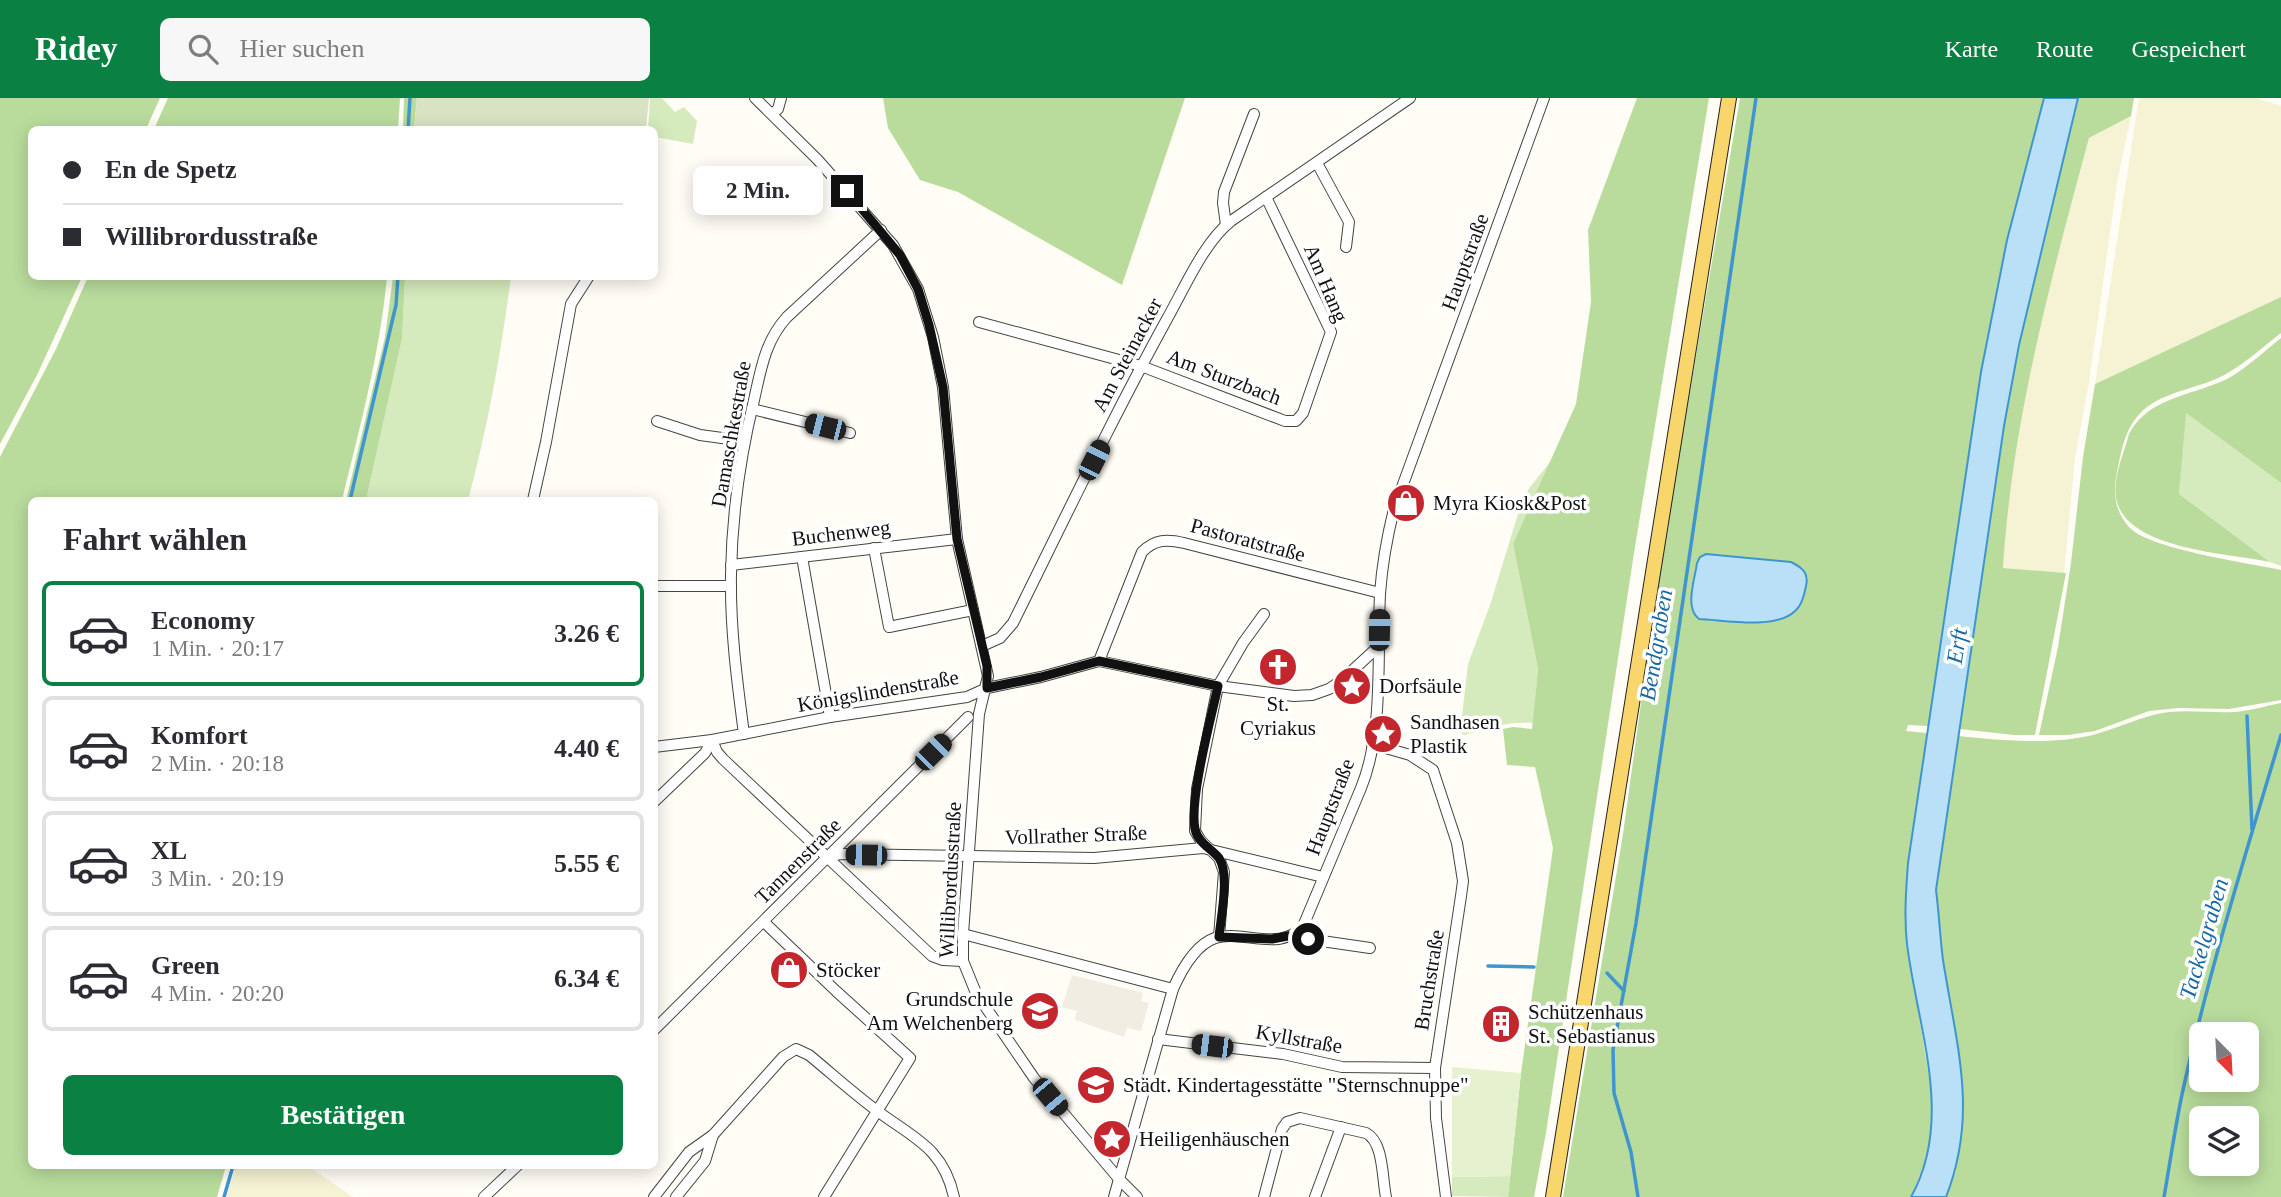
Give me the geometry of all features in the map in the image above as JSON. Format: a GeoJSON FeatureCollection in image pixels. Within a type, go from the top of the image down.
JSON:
{"type":"FeatureCollection","features":[{"type":"Feature","properties":{"kind":"main road"},"geometry":{"type":"LineString","coordinates":[[1553,1197],[1729,98]]}},
{"type":"Feature","properties":{"kind":"street","name":"Willibrordusstraße"},"geometry":{"type":"LineString","coordinates":[[755,98],[838,180],[881,230],[900,255],[922,301],[943,387],[957,539],[988,671],[987,688],[979,714],[963,961],[971,986],[1026,1068],[1137,1197]]}},
{"type":"Feature","properties":{"kind":"street"},"geometry":{"type":"LineString","coordinates":[[772,114],[778,108],[781,98]]}},
{"type":"Feature","properties":{"kind":"street","name":"Am Steinacker"},"geometry":{"type":"LineString","coordinates":[[982,646],[1000,638],[1013,623],[1141,366],[1191,275],[1226,225],[1410,98]]}},
{"type":"Feature","properties":{"kind":"street","name":"Hauptstraße"},"geometry":{"type":"LineString","coordinates":[[1293,935],[1304,924],[1364,780],[1372,744],[1385,548],[1399,492],[1545,98]]}},
{"type":"Feature","properties":{"kind":"street"},"geometry":{"type":"LineString","coordinates":[[1226,225],[1224,192],[1254,114]]}},
{"type":"Feature","properties":{"kind":"street"},"geometry":{"type":"LineString","coordinates":[[1317,163],[1349,222],[1346,247]]}},
{"type":"Feature","properties":{"kind":"street","name":"Am Hang"},"geometry":{"type":"LineString","coordinates":[[1266,197],[1331,332],[1303,413],[1294,421]]}},
{"type":"Feature","properties":{"kind":"street","name":"Damaschkestraße"},"geometry":{"type":"LineString","coordinates":[[744,734],[734,649],[731,565],[744,441],[766,347],[775,331],[796,308],[881,230]]}},
{"type":"Feature","properties":{"kind":"street"},"geometry":{"type":"LineString","coordinates":[[534,497],[571,304],[584,280]]}},
{"type":"Feature","properties":{"kind":"street","name":"Am Sturzbach"},"geometry":{"type":"LineString","coordinates":[[979,323],[1141,366],[1285,421],[1294,421]]}},
{"type":"Feature","properties":{"kind":"street"},"geometry":{"type":"LineString","coordinates":[[752,410],[850,433]]}},
{"type":"Feature","properties":{"kind":"street"},"geometry":{"type":"LineString","coordinates":[[657,421],[700,435],[744,441]]}},
{"type":"Feature","properties":{"kind":"street","name":"Buchenweg"},"geometry":{"type":"LineString","coordinates":[[731,565],[957,539]]}},
{"type":"Feature","properties":{"kind":"street","name":"Pastoratstraße"},"geometry":{"type":"LineString","coordinates":[[1099,661],[1142,552],[1158,541],[1177,541],[1380,593]]}},
{"type":"Feature","properties":{"kind":"street"},"geometry":{"type":"LineString","coordinates":[[873,548],[889,626],[974,610]]}},
{"type":"Feature","properties":{"kind":"street"},"geometry":{"type":"LineString","coordinates":[[802,557],[830,718]]}},
{"type":"Feature","properties":{"kind":"street"},"geometry":{"type":"LineString","coordinates":[[658,586],[731,586]]}},
{"type":"Feature","properties":{"kind":"street"},"geometry":{"type":"LineString","coordinates":[[1219,937],[1224,872],[1220,860],[1199,839],[1194,822],[1199,779],[1218,686],[1264,614]]}},
{"type":"Feature","properties":{"kind":"street","name":"Königslindenstraße"},"geometry":{"type":"LineString","coordinates":[[658,747],[712,740],[967,697],[987,688],[1099,661],[1218,686],[1294,696],[1318,694],[1341,681],[1379,646]]}},
{"type":"Feature","properties":{"kind":"street","name":"Tannenstraße"},"geometry":{"type":"LineString","coordinates":[[658,1026],[968,717]]}},
{"type":"Feature","properties":{"kind":"street"},"geometry":{"type":"LineString","coordinates":[[712,740],[723,759],[934,957],[963,961]]}},
{"type":"Feature","properties":{"kind":"street"},"geometry":{"type":"LineString","coordinates":[[658,798],[705,753],[712,740]]}},
{"type":"Feature","properties":{"kind":"street","name":"Bruchstraße"},"geometry":{"type":"LineString","coordinates":[[1372,744],[1416,758],[1432,767],[1454,833],[1463,881],[1435,1068],[1436,1118],[1446,1197]]}},
{"type":"Feature","properties":{"kind":"street","name":"Vollrather Straße"},"geometry":{"type":"LineString","coordinates":[[828,857],[841,854],[1094,858],[1210,849],[1323,877]]}},
{"type":"Feature","properties":{"kind":"street"},"geometry":{"type":"LineString","coordinates":[[764,922],[910,1058],[824,1197]]}},
{"type":"Feature","properties":{"kind":"street"},"geometry":{"type":"LineString","coordinates":[[963,933],[1173,989]]}},
{"type":"Feature","properties":{"kind":"street"},"geometry":{"type":"LineString","coordinates":[[1114,1197],[1173,989],[1193,956],[1204,944],[1219,937],[1272,939],[1293,935],[1370,948]]}},
{"type":"Feature","properties":{"kind":"street","name":"Kyllstraße"},"geometry":{"type":"LineString","coordinates":[[1158,1039],[1283,1054],[1342,1067],[1435,1068]]}},
{"type":"Feature","properties":{"kind":"street"},"geometry":{"type":"LineString","coordinates":[[654,1197],[690,1152],[713,1135],[783,1056],[794,1049],[809,1055],[933,1151],[946,1170],[954,1197]]}},
{"type":"Feature","properties":{"kind":"street"},"geometry":{"type":"LineString","coordinates":[[1264,1197],[1282,1129],[1289,1121],[1300,1118],[1366,1133],[1372,1137],[1376,1144],[1386,1197]]}},
{"type":"Feature","properties":{"kind":"street"},"geometry":{"type":"LineString","coordinates":[[1315,1197],[1341,1127]]}},
{"type":"Feature","properties":{"kind":"street"},"geometry":{"type":"LineString","coordinates":[[676,1197],[705,1161],[713,1135]]}},
{"type":"Feature","properties":{"kind":"street"},"geometry":{"type":"LineString","coordinates":[[484,1197],[514,1169]]}},
{"type":"Feature","properties":{"kind":"shaded area"},"geometry":{"type":"Polygon","coordinates":[[[2139,98],[2256,98],[2281,106],[2281,297],[2095,384],[2139,98]]]}},
{"type":"Feature","properties":{"kind":"shaded area"},"geometry":{"type":"Polygon","coordinates":[[[2131,116],[2117,183],[2089,383],[2075,458],[2064,573],[2003,568],[2006,510],[2029,375],[2089,138],[2131,116]]]}},
{"type":"Feature","properties":{"kind":"shaded area"},"geometry":{"type":"Polygon","coordinates":[[[1072,975],[1143,993],[1141,1001],[1149,1003],[1141,1031],[1127,1028],[1124,1037],[1075,1020],[1077,1011],[1062,1007],[1072,975]]]}},
{"type":"Feature","properties":{"kind":"shaded area"},"geometry":{"type":"Polygon","coordinates":[[[235,1169],[312,1169],[353,1197],[226,1197],[235,1169]]]}},
{"type":"Feature","properties":{"kind":"green space"},"geometry":{"type":"Polygon","coordinates":[[[0,98],[160,98],[147,126],[28,126],[28,280],[81,280],[37,375],[0,444],[0,98]]]}},
{"type":"Feature","properties":{"kind":"green space"},"geometry":{"type":"Polygon","coordinates":[[[168,98],[400,98],[398,126],[155,126],[168,98]]]}},
{"type":"Feature","properties":{"kind":"green space"},"geometry":{"type":"Polygon","coordinates":[[[404,98],[417,98],[414,126],[403,126],[404,98]]]}},
{"type":"Feature","properties":{"kind":"green space"},"geometry":{"type":"Polygon","coordinates":[[[417,98],[649,98],[646,126],[414,126],[417,98]]]}},
{"type":"Feature","properties":{"kind":"green space"},"geometry":{"type":"Polygon","coordinates":[[[650,98],[662,98],[675,112],[684,107],[697,121],[693,144],[658,138],[658,126],[648,126],[650,98]]]}},
{"type":"Feature","properties":{"kind":"green space"},"geometry":{"type":"Polygon","coordinates":[[[883,98],[1185,98],[1122,285],[958,192],[920,180],[888,128],[883,98]]]}},
{"type":"Feature","properties":{"kind":"green space"},"geometry":{"type":"Polygon","coordinates":[[[1637,98],[1709,98],[1634,553],[1546,1133],[1534,1197],[1508,1197],[1521,1073],[1553,848],[1535,767],[1507,765],[1503,729],[1532,729],[1538,669],[1513,544],[1576,404],[1591,302],[1588,230],[1637,98]]]}},
{"type":"Feature","properties":{"kind":"green space"},"geometry":{"type":"Polygon","coordinates":[[[1740,98],[2044,98],[2007,240],[1981,372],[1928,726],[1908,725],[1906,731],[1927,733],[1905,894],[1907,942],[1931,1089],[1932,1125],[1928,1155],[1911,1197],[1563,1197],[1623,834],[1659,572],[1740,98]],[[1714,554],[1700,557],[1691,607],[1808,579],[1803,568],[1791,562],[1714,554]]]}},
{"type":"Feature","properties":{"kind":"green space"},"geometry":{"type":"Polygon","coordinates":[[[2078,98],[2134,98],[2131,116],[2089,138],[2047,297],[2024,405],[2003,568],[2066,573],[2035,735],[1960,729],[2004,426],[2019,345],[2078,98]]]}},
{"type":"Feature","properties":{"kind":"green space"},"geometry":{"type":"Polygon","coordinates":[[[87,280],[387,280],[374,361],[343,497],[28,497],[28,1169],[225,1169],[217,1197],[0,1197],[0,457],[56,349],[87,280]]]}},
{"type":"Feature","properties":{"kind":"green space"},"geometry":{"type":"Polygon","coordinates":[[[393,280],[405,280],[402,339],[367,497],[347,497],[385,337],[393,280]]]}},
{"type":"Feature","properties":{"kind":"green space"},"geometry":{"type":"Polygon","coordinates":[[[405,280],[511,280],[493,389],[469,497],[367,497],[402,339],[405,280]]]}},
{"type":"Feature","properties":{"kind":"green space"},"geometry":{"type":"Polygon","coordinates":[[[2281,297],[2281,333],[2226,374],[2156,401],[2140,413],[2124,442],[2115,491],[2120,513],[2129,527],[2140,535],[2177,548],[2281,570],[2281,700],[2229,709],[2178,708],[2149,711],[2095,731],[2039,735],[2058,647],[2095,384],[2281,297]]]}},
{"type":"Feature","properties":{"kind":"green space"},"geometry":{"type":"Polygon","coordinates":[[[2281,338],[2281,483],[2186,413],[2179,494],[2270,562],[2181,546],[2138,528],[2123,515],[2115,489],[2129,434],[2138,421],[2162,403],[2234,375],[2281,338]]]}},
{"type":"Feature","properties":{"kind":"green space"},"geometry":{"type":"Polygon","coordinates":[[[2185,412],[2281,483],[2281,566],[2270,562],[2179,494],[2185,412]]]}},
{"type":"Feature","properties":{"kind":"green space"},"geometry":{"type":"Polygon","coordinates":[[[1551,461],[1513,544],[1538,669],[1533,723],[1507,724],[1465,735],[1460,733],[1468,664],[1490,605],[1522,501],[1551,461]]]}},
{"type":"Feature","properties":{"kind":"green space"},"geometry":{"type":"Polygon","coordinates":[[[2281,703],[2281,1197],[1946,1197],[1956,1171],[1943,958],[1936,890],[1959,736],[2018,741],[2063,740],[2089,736],[2169,712],[2252,710],[2281,703]]]}},
{"type":"Feature","properties":{"kind":"green space"},"geometry":{"type":"Polygon","coordinates":[[[1452,1067],[1521,1073],[1510,1176],[1452,1177],[1452,1067]]]}},
{"type":"Feature","properties":{"kind":"green space"},"geometry":{"type":"Polygon","coordinates":[[[1510,1176],[1508,1197],[1452,1196],[1452,1177],[1510,1176]]]}},
{"type":"Feature","properties":{"kind":"water","name":"Erft"},"geometry":{"type":"Polygon","coordinates":[[[2044,98],[2078,98],[2019,345],[2004,426],[1936,890],[1943,960],[1962,1078],[1961,1136],[1956,1166],[1946,1197],[1911,1197],[1924,1167],[1932,1104],[1907,944],[1905,914],[1908,863],[1981,372],[2007,240],[2044,98]]]}},
{"type":"Feature","properties":{"kind":"water"},"geometry":{"type":"Polygon","coordinates":[[[1706,554],[1791,562],[1802,569],[1807,578],[1801,603],[1795,611],[1776,620],[1750,622],[1699,619],[1691,601],[1697,563],[1700,557],[1706,554]]]}},
{"type":"Feature","properties":{"kind":"waterway"},"geometry":{"type":"LineString","coordinates":[[408,126],[410,98]]}},
{"type":"Feature","properties":{"kind":"waterway","name":"Bendgraben"},"geometry":{"type":"LineString","coordinates":[[1638,1197],[1631,1152],[1614,1093],[1613,1050],[1636,923],[1756,98]]}},
{"type":"Feature","properties":{"kind":"waterway"},"geometry":{"type":"LineString","coordinates":[[351,497],[396,305],[398,280]]}},
{"type":"Feature","properties":{"kind":"waterway"},"geometry":{"type":"LineString","coordinates":[[2247,716],[2252,829]]}},
{"type":"Feature","properties":{"kind":"waterway","name":"Tackelgraben"},"geometry":{"type":"LineString","coordinates":[[2164,1197],[2195,1037],[2281,735]]}},
{"type":"Feature","properties":{"kind":"waterway"},"geometry":{"type":"LineString","coordinates":[[1488,966],[1534,967]]}},
{"type":"Feature","properties":{"kind":"waterway"},"geometry":{"type":"LineString","coordinates":[[1607,973],[1624,991]]}},
{"type":"Feature","properties":{"kind":"waterway"},"geometry":{"type":"LineString","coordinates":[[224,1197],[232,1169]]}},
{"type":"Feature","properties":{"kind":"place","name":"Myra Kiosk&Post"},"geometry":{"type":"Point","coordinates":[1406,503]}},
{"type":"Feature","properties":{"kind":"place","name":"St. Cyriakus"},"geometry":{"type":"Point","coordinates":[1278,667]}},
{"type":"Feature","properties":{"kind":"place","name":"Dorfsäule"},"geometry":{"type":"Point","coordinates":[1352,686]}},
{"type":"Feature","properties":{"kind":"place","name":"Sandhasen Plastik"},"geometry":{"type":"Point","coordinates":[1383,734]}},
{"type":"Feature","properties":{"kind":"place","name":"Stöcker"},"geometry":{"type":"Point","coordinates":[789,970]}},
{"type":"Feature","properties":{"kind":"place","name":"Grundschule Am Welchenberg"},"geometry":{"type":"Point","coordinates":[1040,1011]}},
{"type":"Feature","properties":{"kind":"place","name":"Schützenhaus St. Sebastianus"},"geometry":{"type":"Point","coordinates":[1501,1024]}},
{"type":"Feature","properties":{"kind":"place","name":"Städt. Kindertagesstätte \"Sternschnuppe\""},"geometry":{"type":"Point","coordinates":[1096,1085]}},
{"type":"Feature","properties":{"kind":"place","name":"Heiligenhäuschen"},"geometry":{"type":"Point","coordinates":[1112,1139]}},
{"type":"Feature","properties":{"kind":"route"},"geometry":{"type":"LineString","coordinates":[[847,191],[874,221],[907,266],[918,289],[929,325],[943,387],[957,539],[987,666],[987,688],[1099,661],[1218,686],[1197,789],[1194,825],[1199,839],[1217,856],[1223,868],[1219,937],[1272,939],[1293,935],[1308,939]]}}]}
